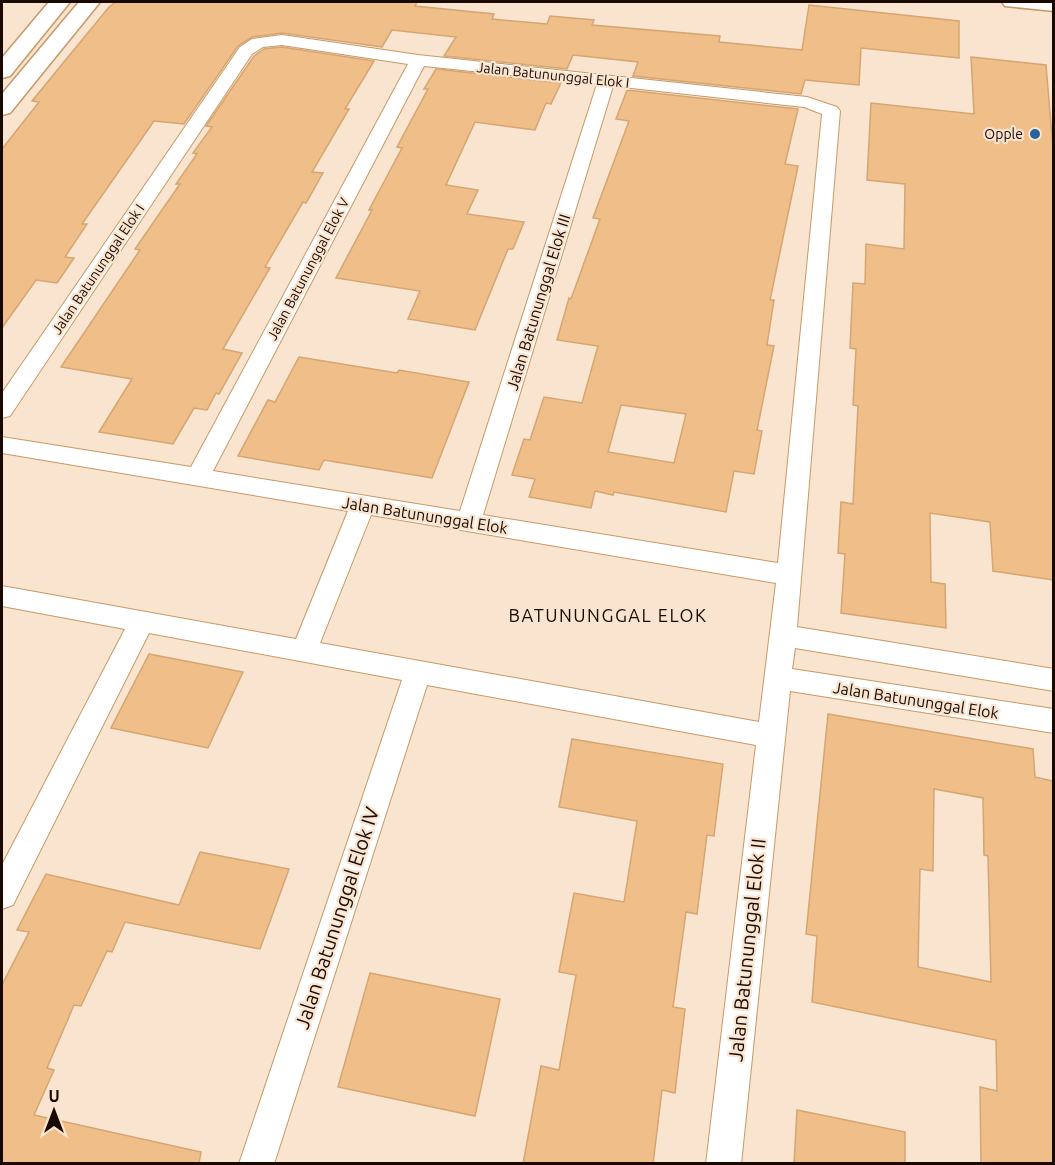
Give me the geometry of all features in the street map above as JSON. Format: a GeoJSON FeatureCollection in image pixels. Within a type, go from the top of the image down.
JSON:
{"type":"FeatureCollection","features":[{"type":"Feature","properties":{"kind":"street"},"geometry":{"type":"LineString","coordinates":[[2,71],[60,2]]}},
{"type":"Feature","properties":{"kind":"street"},"geometry":{"type":"LineString","coordinates":[[2,108],[90,2]]}},
{"type":"Feature","properties":{"kind":"street"},"geometry":{"type":"LineString","coordinates":[[1012,2],[1053,5]]}},
{"type":"Feature","properties":{"kind":"street","name":"Jalan Batununggal Elok I"},"geometry":{"type":"LineString","coordinates":[[2,410],[246,51],[258,43],[282,40],[418,60],[807,102],[831,111],[831,126],[790,575]]}},
{"type":"Feature","properties":{"kind":"street","name":"Jalan Batununggal Elok V"},"geometry":{"type":"LineString","coordinates":[[198,477],[418,60]]}},
{"type":"Feature","properties":{"kind":"street","name":"Jalan Batununggal Elok III"},"geometry":{"type":"LineString","coordinates":[[469,522],[606,82]]}},
{"type":"Feature","properties":{"kind":"street","name":"Jalan Batununggal Elok"},"geometry":{"type":"LineString","coordinates":[[2,445],[790,575]]}},
{"type":"Feature","properties":{"kind":"street"},"geometry":{"type":"LineString","coordinates":[[304,651],[363,505]]}},
{"type":"Feature","properties":{"kind":"street"},"geometry":{"type":"LineString","coordinates":[[2,596],[771,736],[790,575]]}},
{"type":"Feature","properties":{"kind":"street"},"geometry":{"type":"LineString","coordinates":[[2,895],[142,621]]}},
{"type":"Feature","properties":{"kind":"street"},"geometry":{"type":"LineString","coordinates":[[783,635],[1053,680]]}},
{"type":"Feature","properties":{"kind":"street","name":"Jalan Batununggal Elok IV"},"geometry":{"type":"LineString","coordinates":[[256,1164],[418,672]]}},
{"type":"Feature","properties":{"kind":"street","name":"Jalan Batununggal Elok"},"geometry":{"type":"LineString","coordinates":[[778,678],[1053,721]]}},
{"type":"Feature","properties":{"kind":"street","name":"Jalan Batununggal Elok II"},"geometry":{"type":"LineString","coordinates":[[723,1164],[771,736]]}},
{"type":"Feature","properties":{"kind":"building"},"geometry":{"type":"Polygon","coordinates":[[[116,2],[417,2],[415,6],[494,14],[492,19],[547,24],[550,16],[594,20],[592,25],[720,36],[719,42],[802,50],[809,5],[959,21],[959,58],[861,48],[859,85],[805,80],[801,94],[633,76],[638,62],[573,55],[567,69],[444,56],[456,37],[392,30],[382,47],[282,33],[252,37],[238,46],[184,124],[154,121],[82,224],[87,224],[65,257],[74,258],[57,283],[36,280],[2,328],[2,149],[39,102],[32,101],[109,7],[116,2]]]}},
{"type":"Feature","properties":{"kind":"building"},"geometry":{"type":"Polygon","coordinates":[[[282,47],[374,61],[345,109],[349,109],[312,172],[323,173],[265,267],[270,268],[223,349],[242,353],[219,394],[216,393],[207,410],[194,408],[173,444],[99,432],[132,379],[61,367],[140,250],[135,249],[180,184],[176,184],[197,154],[193,153],[212,127],[206,126],[254,56],[264,49],[282,47]]]}},
{"type":"Feature","properties":{"kind":"building"},"geometry":{"type":"Polygon","coordinates":[[[971,57],[1046,65],[1053,148],[1053,580],[993,571],[990,522],[930,513],[931,582],[945,584],[946,628],[841,613],[845,554],[838,553],[841,502],[853,504],[858,406],[853,405],[856,349],[850,348],[853,283],[865,284],[866,244],[904,249],[905,184],[867,180],[871,103],[974,114],[971,57]]]}},
{"type":"Feature","properties":{"kind":"building"},"geometry":{"type":"Polygon","coordinates":[[[436,69],[561,83],[551,104],[546,103],[535,130],[475,122],[446,185],[478,190],[467,214],[524,222],[513,249],[508,249],[475,330],[408,319],[420,291],[336,278],[402,148],[397,147],[436,69]]]}},
{"type":"Feature","properties":{"kind":"building"},"geometry":{"type":"Polygon","coordinates":[[[627,90],[798,109],[785,164],[798,166],[770,300],[774,300],[767,345],[774,346],[757,430],[762,431],[754,474],[734,471],[726,512],[614,492],[613,495],[595,491],[591,508],[529,497],[535,479],[512,475],[524,439],[530,440],[544,397],[582,403],[598,346],[557,340],[569,298],[571,299],[600,219],[593,218],[629,121],[616,119],[627,90]],[[621,405],[608,452],[674,463],[686,414],[621,405]]]}},
{"type":"Feature","properties":{"kind":"building"},"geometry":{"type":"Polygon","coordinates":[[[299,357],[469,382],[432,478],[324,460],[319,470],[238,456],[268,400],[275,402],[299,357]]]}},
{"type":"Feature","properties":{"kind":"building"},"geometry":{"type":"Polygon","coordinates":[[[149,654],[243,672],[208,748],[111,728],[149,654]]]}},
{"type":"Feature","properties":{"kind":"building"},"geometry":{"type":"Polygon","coordinates":[[[828,714],[1033,749],[1035,777],[1053,781],[1053,1164],[981,1164],[980,1087],[997,1091],[996,1040],[812,1002],[817,936],[806,934],[828,714]],[[934,789],[933,871],[920,869],[918,967],[991,982],[988,856],[984,855],[983,798],[934,789]]]}},
{"type":"Feature","properties":{"kind":"building"},"geometry":{"type":"Polygon","coordinates":[[[572,739],[723,764],[714,836],[707,835],[697,914],[686,912],[673,1007],[685,1009],[675,1093],[662,1090],[653,1164],[523,1164],[541,1066],[559,1070],[576,975],[559,972],[574,893],[624,902],[637,821],[559,807],[572,739]]]}},
{"type":"Feature","properties":{"kind":"building"},"geometry":{"type":"Polygon","coordinates":[[[200,852],[289,869],[260,949],[125,922],[112,952],[107,951],[81,1006],[74,1005],[47,1068],[54,1070],[34,1115],[201,1152],[199,1164],[2,1164],[2,985],[29,932],[17,930],[46,874],[179,905],[200,852]]]}},
{"type":"Feature","properties":{"kind":"building"},"geometry":{"type":"Polygon","coordinates":[[[370,973],[500,999],[475,1116],[338,1087],[370,973]]]}},
{"type":"Feature","properties":{"kind":"building"},"geometry":{"type":"Polygon","coordinates":[[[797,1110],[905,1132],[905,1164],[794,1164],[797,1110]]]}},
{"type":"Feature","properties":{"kind":"place","name":"Opple"},"geometry":{"type":"Point","coordinates":[1035,134]}},
{"type":"Feature","properties":{"kind":"district","name":"BATUNUNGGAL ELOK"},"geometry":{"type":"Point","coordinates":[608,616]}}]}
